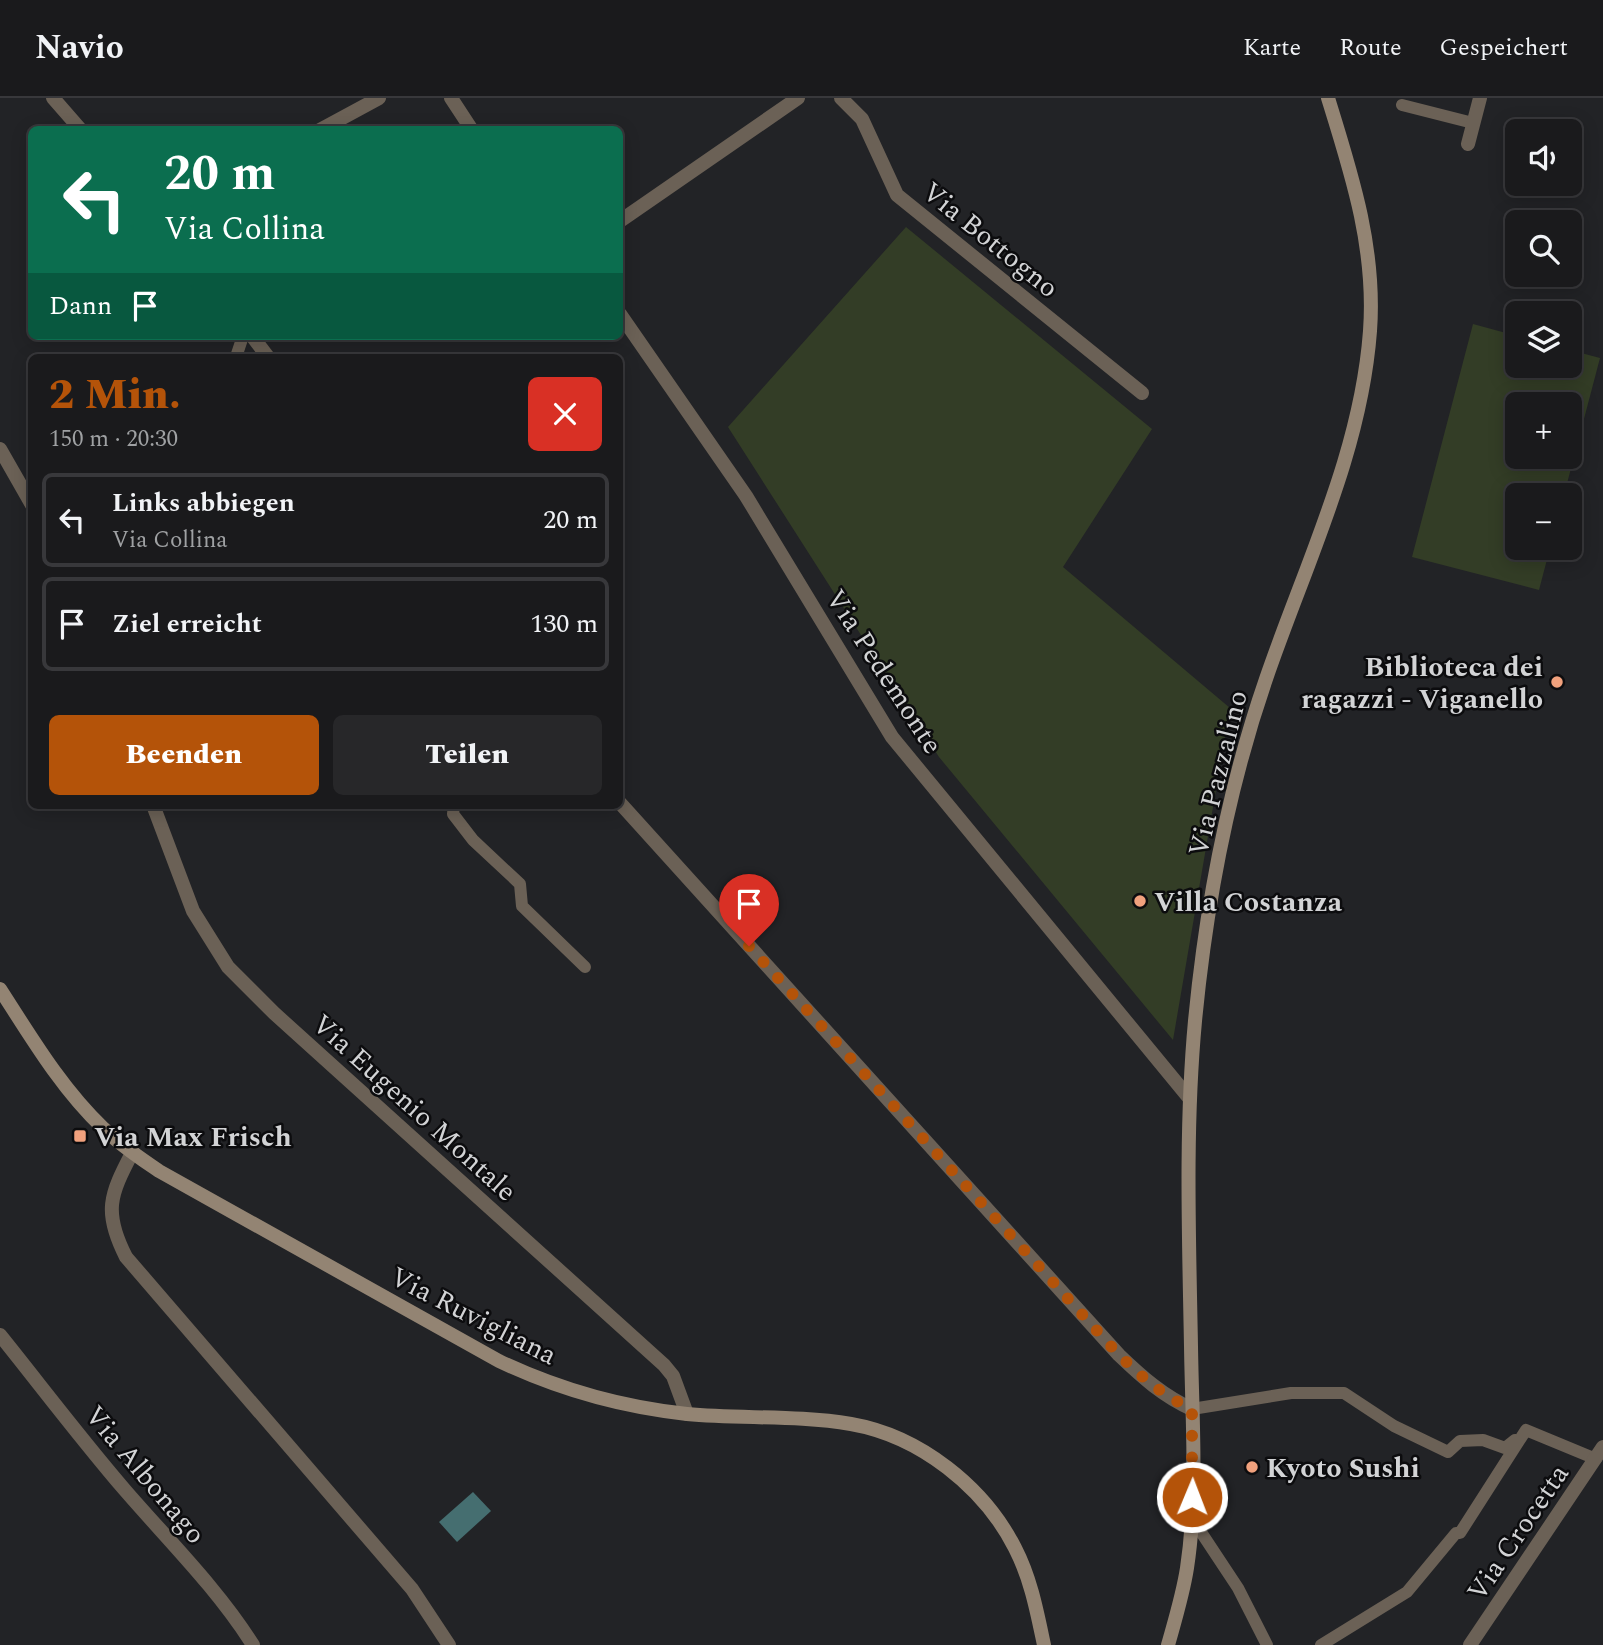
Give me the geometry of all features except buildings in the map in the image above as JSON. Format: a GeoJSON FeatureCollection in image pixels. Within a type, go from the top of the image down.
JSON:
{"type":"FeatureCollection","features":[{"type":"Feature","properties":{"kind":"main road","name":"Via Pazzalino"},"geometry":{"type":"LineString","coordinates":[[1168,1645],[1187,1568],[1191,1517],[1188,1179],[1190,1099],[1195,1018],[1208,926],[1238,769],[1265,682],[1345,460],[1363,389],[1370,328],[1370,274],[1366,239],[1346,156],[1328,98]]}},
{"type":"Feature","properties":{"kind":"main road","name":"Via Ruvigliana"},"geometry":{"type":"LineString","coordinates":[[0,989],[47,1062],[94,1119],[132,1153],[170,1178],[521,1371],[578,1393],[622,1404],[687,1414],[807,1419],[853,1424],[906,1443],[932,1458],[979,1496],[1016,1549],[1028,1578],[1044,1645]]}},
{"type":"Feature","properties":{"kind":"street"},"geometry":{"type":"LineString","coordinates":[[53,98],[78,126]]}},
{"type":"Feature","properties":{"kind":"street"},"geometry":{"type":"LineString","coordinates":[[327,126],[379,98]]}},
{"type":"Feature","properties":{"kind":"street"},"geometry":{"type":"LineString","coordinates":[[451,98],[469,126]]}},
{"type":"Feature","properties":{"kind":"street"},"geometry":{"type":"LineString","coordinates":[[623,219],[798,98]]}},
{"type":"Feature","properties":{"kind":"street","name":"Via Bottogno"},"geometry":{"type":"LineString","coordinates":[[841,98],[862,119],[897,195],[1142,393]]}},
{"type":"Feature","properties":{"kind":"street"},"geometry":{"type":"LineString","coordinates":[[1468,144],[1479,98]]}},
{"type":"Feature","properties":{"kind":"street","name":"Via Pedemonte"},"geometry":{"type":"LineString","coordinates":[[623,318],[746,496],[892,737],[1190,1099]]}},
{"type":"Feature","properties":{"kind":"street"},"geometry":{"type":"LineString","coordinates":[[255,340],[266,354]]}},
{"type":"Feature","properties":{"kind":"street"},"geometry":{"type":"LineString","coordinates":[[0,449],[28,498]]}},
{"type":"Feature","properties":{"kind":"street"},"geometry":{"type":"LineString","coordinates":[[623,806],[1119,1355],[1148,1382],[1173,1400],[1192,1409]]}},
{"type":"Feature","properties":{"kind":"street","name":"Via Eugenio Montale"},"geometry":{"type":"LineString","coordinates":[[155,809],[193,911],[228,967],[274,1013],[664,1365],[673,1376],[687,1414]]}},
{"type":"Feature","properties":{"kind":"street"},"geometry":{"type":"LineString","coordinates":[[132,1153],[111,1200],[111,1215],[117,1239],[126,1256],[412,1589],[449,1645]]}},
{"type":"Feature","properties":{"kind":"street","name":"Via Albonago"},"geometry":{"type":"LineString","coordinates":[[0,1335],[122,1486],[209,1587],[253,1645]]}},
{"type":"Feature","properties":{"kind":"street","name":"Via Crocetta"},"geometry":{"type":"LineString","coordinates":[[1470,1645],[1600,1453]]}},
{"type":"Feature","properties":{"kind":"lane"},"geometry":{"type":"LineString","coordinates":[[1402,105],[1473,124]]}},
{"type":"Feature","properties":{"kind":"lane"},"geometry":{"type":"LineString","coordinates":[[454,809],[453,814],[473,840],[520,884],[522,906],[585,967]]}},
{"type":"Feature","properties":{"kind":"lane"},"geometry":{"type":"LineString","coordinates":[[1192,1409],[1291,1393],[1345,1393],[1394,1426],[1448,1452],[1460,1441],[1483,1440],[1506,1448],[1526,1430]]}},
{"type":"Feature","properties":{"kind":"lane"},"geometry":{"type":"LineString","coordinates":[[1526,1430],[1600,1453]]}},
{"type":"Feature","properties":{"kind":"lane"},"geometry":{"type":"LineString","coordinates":[[1321,1645],[1338,1641],[1407,1592],[1456,1533],[1460,1533],[1526,1430]]}},
{"type":"Feature","properties":{"kind":"lane"},"geometry":{"type":"LineString","coordinates":[[1191,1517],[1238,1588],[1267,1645]]}},
{"type":"Feature","properties":{"kind":"green space"},"geometry":{"type":"Polygon","coordinates":[[[906,227],[1152,429],[1063,567],[1230,708],[1173,1040],[939,757],[728,427],[906,227]]]}},
{"type":"Feature","properties":{"kind":"green space"},"geometry":{"type":"Polygon","coordinates":[[[1473,324],[1505,333],[1505,378],[1582,378],[1582,353],[1600,358],[1582,426],[1582,392],[1505,392],[1505,469],[1571,469],[1567,483],[1505,483],[1505,560],[1547,560],[1539,590],[1412,557],[1473,324]]]}},
{"type":"Feature","properties":{"kind":"water"},"geometry":{"type":"Polygon","coordinates":[[[473,1492],[491,1511],[457,1542],[439,1522],[473,1492]]]}},
{"type":"Feature","properties":{"kind":"place","name":"Biblioteca dei ragazzi - Viganello"},"geometry":{"type":"Point","coordinates":[1557,682]}},
{"type":"Feature","properties":{"kind":"place","name":"Villa Costanza"},"geometry":{"type":"Point","coordinates":[1140,901]}},
{"type":"Feature","properties":{"kind":"place","name":"Via Max Frisch"},"geometry":{"type":"Point","coordinates":[80,1136]}},
{"type":"Feature","properties":{"kind":"place","name":"Kyoto Sushi"},"geometry":{"type":"Point","coordinates":[1252,1467]}},
{"type":"Feature","properties":{"kind":"route"},"geometry":{"type":"LineString","coordinates":[[749,946],[1119,1355],[1148,1382],[1173,1400],[1192,1409],[1192,1497]]}}]}
